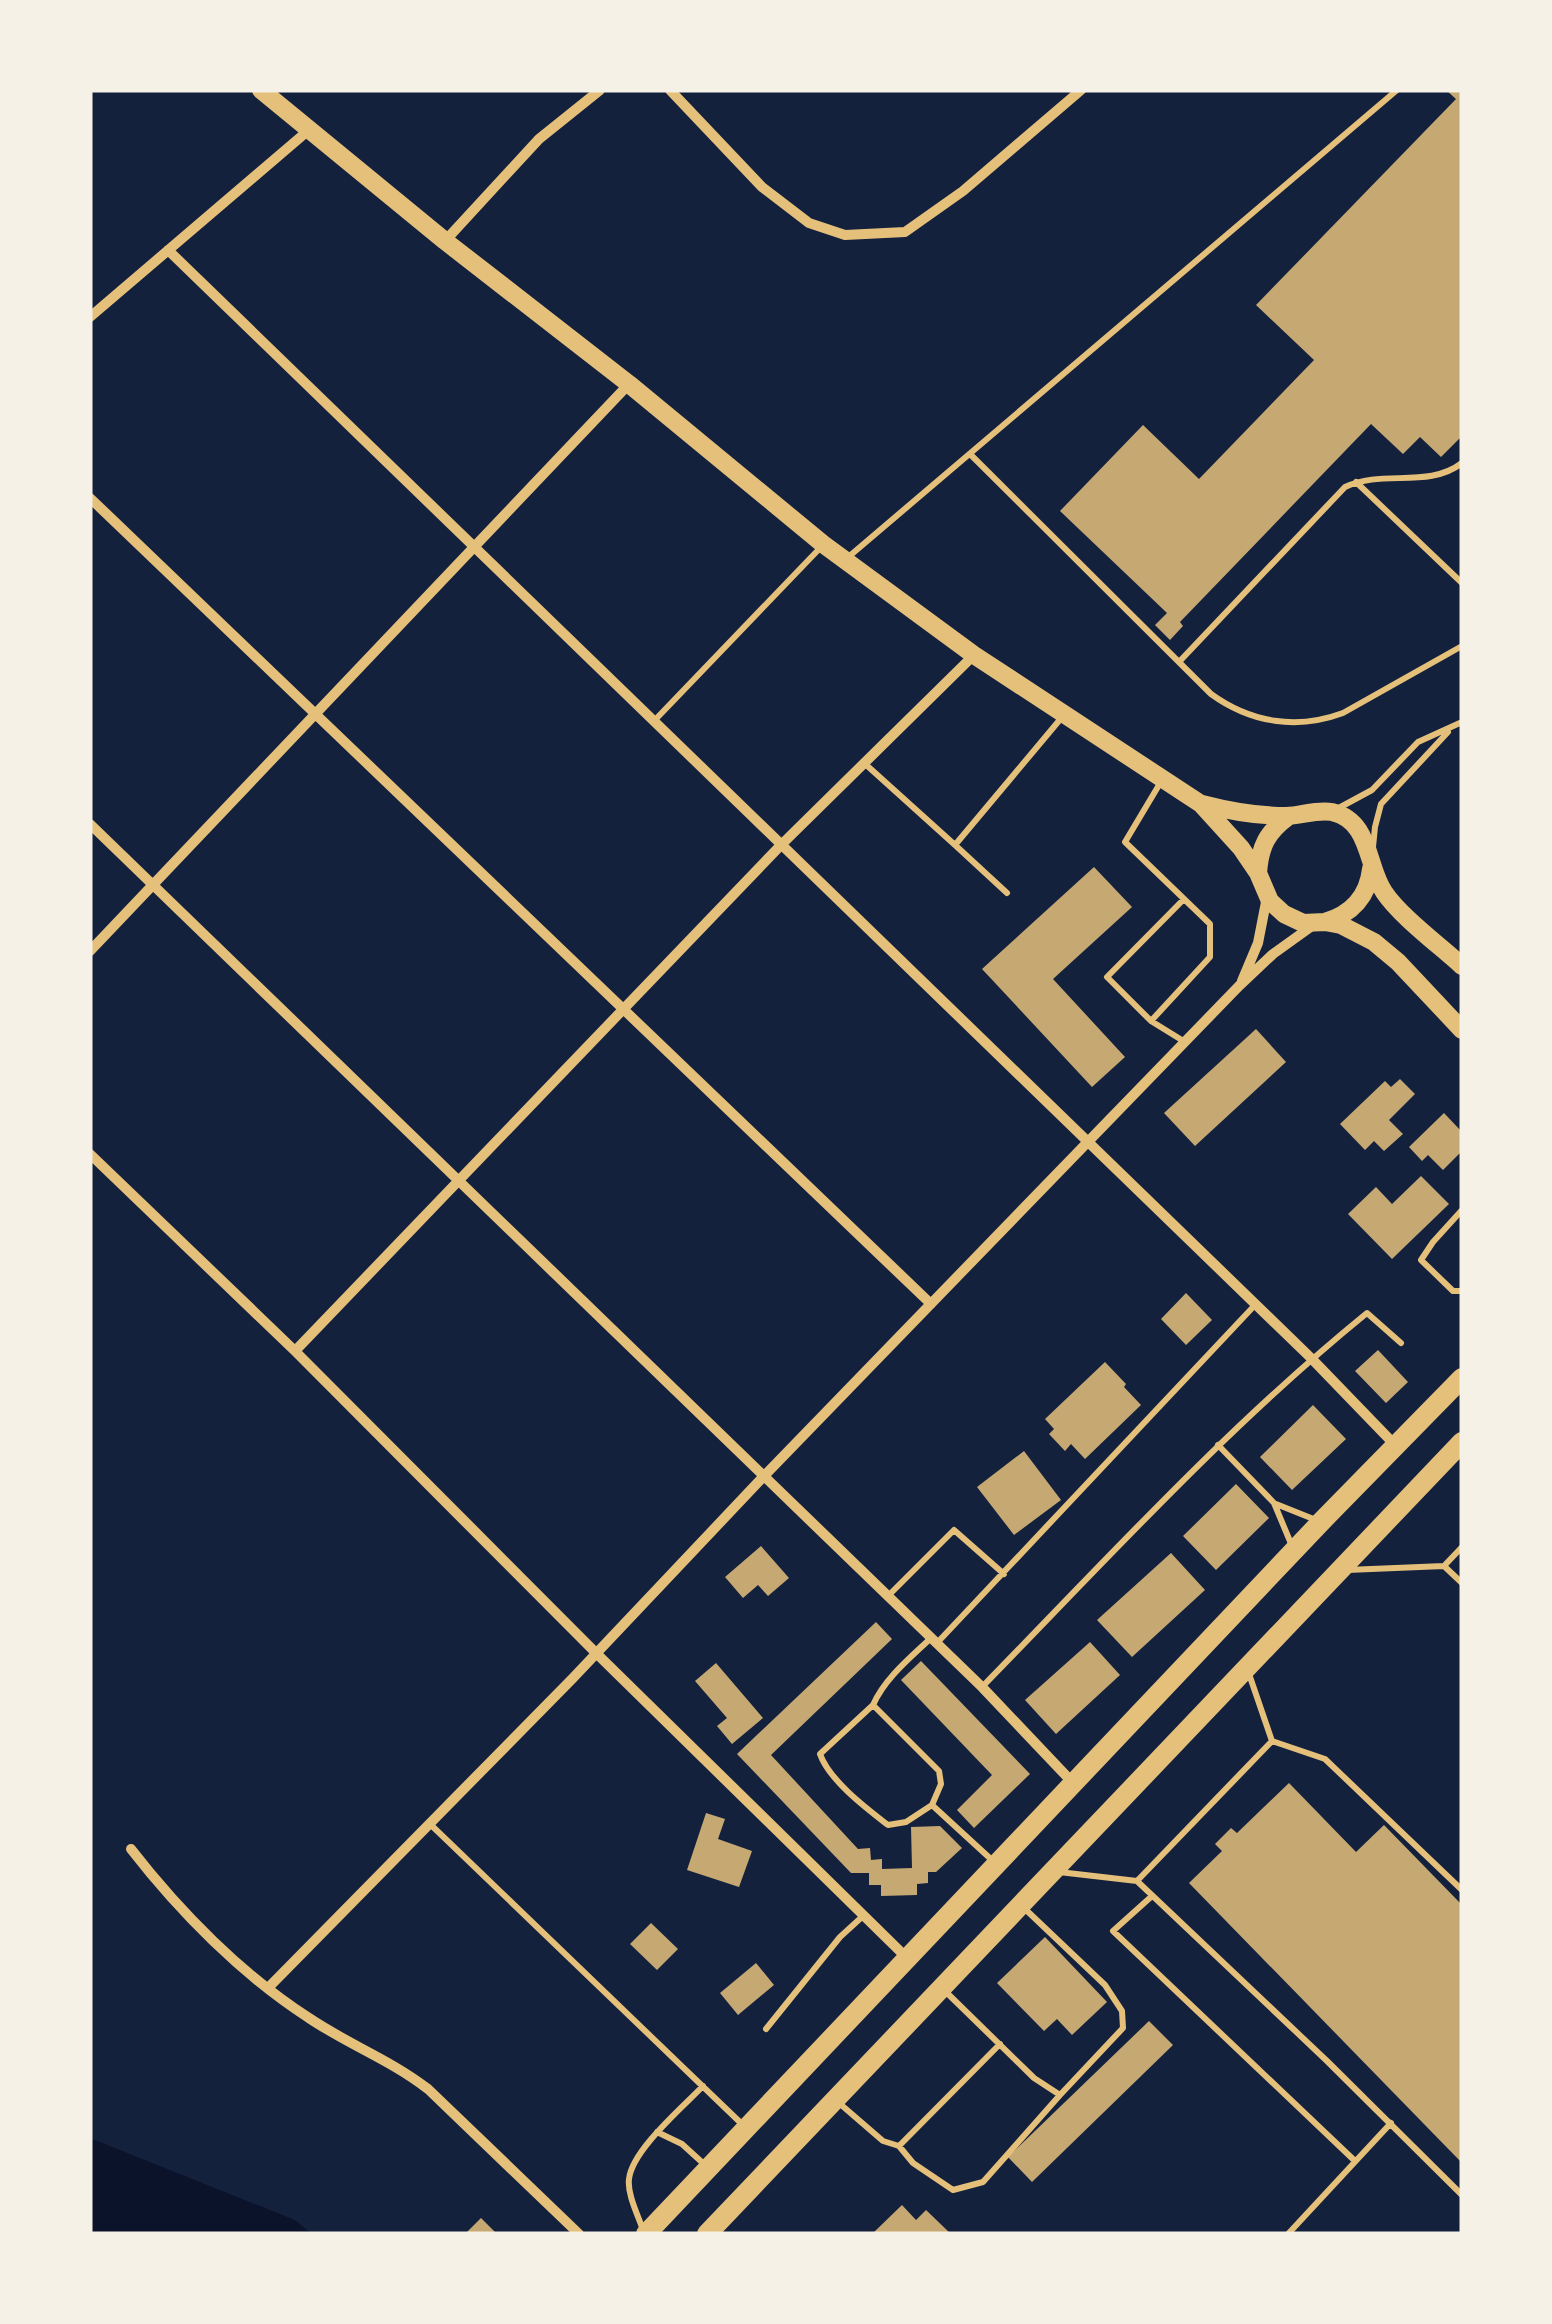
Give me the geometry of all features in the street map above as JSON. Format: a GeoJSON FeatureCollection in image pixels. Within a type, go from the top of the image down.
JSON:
{"type":"FeatureCollection","features":[{"type":"Feature","properties":{"kind":"highway"},"geometry":{"type":"LineString","coordinates":[[645,2234],[1462,1378]]}},
{"type":"Feature","properties":{"kind":"highway"},"geometry":{"type":"LineString","coordinates":[[707,2234],[1462,1442]]}},
{"type":"Feature","properties":{"kind":"main road"},"geometry":{"type":"LineString","coordinates":[[261,90],[445,242],[629,384],[845,560],[974,655],[1202,804],[1258,874],[1276,908],[1294,919],[1350,929],[1384,949],[1462,1030]]}},
{"type":"Feature","properties":{"kind":"main road"},"geometry":{"type":"LineString","coordinates":[[1202,804],[1228,811],[1289,816],[1330,812],[1358,830],[1370,851],[1367,888],[1358,903],[1341,916],[1321,922]]}},
{"type":"Feature","properties":{"kind":"main road"},"geometry":{"type":"LineString","coordinates":[[1258,874],[1264,841],[1289,816]]}},
{"type":"Feature","properties":{"kind":"main road"},"geometry":{"type":"LineString","coordinates":[[1371,864],[1386,896],[1462,966]]}},
{"type":"Feature","properties":{"kind":"street"},"geometry":{"type":"LineString","coordinates":[[445,242],[539,139],[600,90]]}},
{"type":"Feature","properties":{"kind":"street"},"geometry":{"type":"LineString","coordinates":[[670,90],[762,188],[810,223],[846,235],[905,232],[963,191],[1081,90]]}},
{"type":"Feature","properties":{"kind":"street"},"geometry":{"type":"LineString","coordinates":[[90,317],[310,129]]}},
{"type":"Feature","properties":{"kind":"street"},"geometry":{"type":"LineString","coordinates":[[168,250],[1311,1358],[1396,1446]]}},
{"type":"Feature","properties":{"kind":"street"},"geometry":{"type":"LineString","coordinates":[[90,952],[629,384]]}},
{"type":"Feature","properties":{"kind":"street"},"geometry":{"type":"LineString","coordinates":[[90,498],[931,1304]]}},
{"type":"Feature","properties":{"kind":"street"},"geometry":{"type":"LineString","coordinates":[[294,1350],[780,845],[974,655]]}},
{"type":"Feature","properties":{"kind":"street"},"geometry":{"type":"LineString","coordinates":[[90,824],[982,1687],[1074,1783]]}},
{"type":"Feature","properties":{"kind":"street"},"geometry":{"type":"LineString","coordinates":[[1239,986],[1254,956],[1267,896]]}},
{"type":"Feature","properties":{"kind":"street"},"geometry":{"type":"LineString","coordinates":[[268,1988],[574,1678],[1239,986],[1273,954],[1321,922]]}},
{"type":"Feature","properties":{"kind":"street"},"geometry":{"type":"LineString","coordinates":[[90,1154],[294,1350],[908,1959]]}},
{"type":"Feature","properties":{"kind":"street"},"geometry":{"type":"LineString","coordinates":[[131,1848],[184,1912],[268,1988],[312,2021],[403,2070],[428,2089],[579,2234]]}},
{"type":"Feature","properties":{"kind":"lane"},"geometry":{"type":"LineString","coordinates":[[845,560],[1397,90]]}},
{"type":"Feature","properties":{"kind":"lane"},"geometry":{"type":"LineString","coordinates":[[970,454],[1212,694],[1256,718],[1294,723],[1343,712],[1462,646]]}},
{"type":"Feature","properties":{"kind":"lane"},"geometry":{"type":"LineString","coordinates":[[1179,662],[1340,490],[1374,478],[1436,476],[1462,463]]}},
{"type":"Feature","properties":{"kind":"lane"},"geometry":{"type":"LineString","coordinates":[[1356,482],[1462,582]]}},
{"type":"Feature","properties":{"kind":"lane"},"geometry":{"type":"LineString","coordinates":[[653,722],[824,544]]}},
{"type":"Feature","properties":{"kind":"lane"},"geometry":{"type":"LineString","coordinates":[[955,845],[1064,715]]}},
{"type":"Feature","properties":{"kind":"lane"},"geometry":{"type":"LineString","coordinates":[[1330,812],[1372,790],[1418,742],[1462,722]]}},
{"type":"Feature","properties":{"kind":"lane"},"geometry":{"type":"LineString","coordinates":[[1371,864],[1374,827],[1382,804],[1452,727]]}},
{"type":"Feature","properties":{"kind":"lane"},"geometry":{"type":"LineString","coordinates":[[863,762],[1007,893]]}},
{"type":"Feature","properties":{"kind":"lane"},"geometry":{"type":"LineString","coordinates":[[1151,1021],[1210,957],[1210,924],[1124,842],[1163,779]]}},
{"type":"Feature","properties":{"kind":"lane"},"geometry":{"type":"LineString","coordinates":[[1184,899],[1107,977],[1151,1021],[1186,1042]]}},
{"type":"Feature","properties":{"kind":"lane"},"geometry":{"type":"LineString","coordinates":[[1462,1210],[1421,1260],[1453,1292],[1462,1291]]}},
{"type":"Feature","properties":{"kind":"lane"},"geometry":{"type":"LineString","coordinates":[[873,1705],[939,1771],[942,1784],[932,1805],[906,1822],[888,1825],[866,1808],[824,1765],[820,1754],[873,1705],[901,1665],[934,1641],[1004,1574],[1255,1305]]}},
{"type":"Feature","properties":{"kind":"lane"},"geometry":{"type":"LineString","coordinates":[[982,1687],[1218,1445],[1311,1358],[1366,1314],[1401,1343]]}},
{"type":"Feature","properties":{"kind":"lane"},"geometry":{"type":"LineString","coordinates":[[1218,1445],[1274,1503],[1294,1552]]}},
{"type":"Feature","properties":{"kind":"lane"},"geometry":{"type":"LineString","coordinates":[[1274,1503],[1322,1522]]}},
{"type":"Feature","properties":{"kind":"lane"},"geometry":{"type":"LineString","coordinates":[[888,1596],[954,1530],[1004,1574]]}},
{"type":"Feature","properties":{"kind":"lane"},"geometry":{"type":"LineString","coordinates":[[1341,1570],[1444,1566],[1462,1548]]}},
{"type":"Feature","properties":{"kind":"lane"},"geometry":{"type":"LineString","coordinates":[[1444,1566],[1462,1583]]}},
{"type":"Feature","properties":{"kind":"lane"},"geometry":{"type":"LineString","coordinates":[[1247,1668],[1272,1741]]}},
{"type":"Feature","properties":{"kind":"lane"},"geometry":{"type":"LineString","coordinates":[[1137,1881],[1272,1741]]}},
{"type":"Feature","properties":{"kind":"lane"},"geometry":{"type":"LineString","coordinates":[[1272,1741],[1326,1759],[1462,1890]]}},
{"type":"Feature","properties":{"kind":"lane"},"geometry":{"type":"LineString","coordinates":[[932,1805],[997,1866]]}},
{"type":"Feature","properties":{"kind":"lane"},"geometry":{"type":"LineString","coordinates":[[429,1823],[748,2129]]}},
{"type":"Feature","properties":{"kind":"lane"},"geometry":{"type":"LineString","coordinates":[[1053,1872],[1137,1881],[1462,2195]]}},
{"type":"Feature","properties":{"kind":"lane"},"geometry":{"type":"LineString","coordinates":[[1152,1896],[1113,1931],[1356,2161]]}},
{"type":"Feature","properties":{"kind":"lane"},"geometry":{"type":"LineString","coordinates":[[834,2099],[883,2141],[899,2146],[913,2163],[952,2190],[983,2182],[1123,2028],[1122,2010],[1105,1985],[1021,1905]]}},
{"type":"Feature","properties":{"kind":"lane"},"geometry":{"type":"LineString","coordinates":[[766,2029],[840,1937],[864,1915]]}},
{"type":"Feature","properties":{"kind":"lane"},"geometry":{"type":"LineString","coordinates":[[941,1986],[1034,2078],[1060,2095]]}},
{"type":"Feature","properties":{"kind":"lane"},"geometry":{"type":"LineString","coordinates":[[899,2146],[1000,2044]]}},
{"type":"Feature","properties":{"kind":"lane"},"geometry":{"type":"LineString","coordinates":[[645,2234],[629,2176],[641,2152],[704,2086]]}},
{"type":"Feature","properties":{"kind":"lane"},"geometry":{"type":"LineString","coordinates":[[1288,2234],[1391,2123]]}},
{"type":"Feature","properties":{"kind":"lane"},"geometry":{"type":"LineString","coordinates":[[658,2132],[682,2144],[709,2169]]}},
{"type":"Feature","properties":{"kind":"water"},"geometry":{"type":"Polygon","coordinates":[[[90,2138],[295,2220],[312,2234],[90,2234],[90,2138]]]}},
{"type":"Feature","properties":{"kind":"building"},"geometry":{"type":"Polygon","coordinates":[[[1446,90],[1462,90],[1462,436],[1441,457],[1420,437],[1403,454],[1371,424],[1180,622],[1183,626],[1170,640],[1155,625],[1167,613],[1060,511],[1143,425],[1199,479],[1314,360],[1256,305],[1456,99],[1446,90]]]}},
{"type":"Feature","properties":{"kind":"building"},"geometry":{"type":"Polygon","coordinates":[[[1094,867],[1132,907],[1053,979],[1125,1057],[1092,1087],[982,969],[1094,867]]]}},
{"type":"Feature","properties":{"kind":"building"},"geometry":{"type":"Polygon","coordinates":[[[1256,1029],[1286,1062],[1195,1146],[1164,1113],[1256,1029]]]}},
{"type":"Feature","properties":{"kind":"building"},"geometry":{"type":"Polygon","coordinates":[[[1400,1079],[1415,1094],[1389,1120],[1403,1134],[1384,1151],[1374,1141],[1365,1150],[1340,1124],[1385,1081],[1391,1087],[1400,1079]]]}},
{"type":"Feature","properties":{"kind":"building"},"geometry":{"type":"Polygon","coordinates":[[[1444,1113],[1462,1132],[1462,1151],[1443,1170],[1428,1155],[1422,1161],[1409,1147],[1444,1113]]]}},
{"type":"Feature","properties":{"kind":"building"},"geometry":{"type":"Polygon","coordinates":[[[1421,1176],[1449,1204],[1392,1259],[1348,1214],[1376,1187],[1392,1204],[1421,1176]]]}},
{"type":"Feature","properties":{"kind":"building"},"geometry":{"type":"Polygon","coordinates":[[[1186,1293],[1212,1320],[1186,1345],[1161,1319],[1186,1293]]]}},
{"type":"Feature","properties":{"kind":"building"},"geometry":{"type":"Polygon","coordinates":[[[1378,1350],[1408,1382],[1386,1403],[1355,1371],[1378,1350]]]}},
{"type":"Feature","properties":{"kind":"building"},"geometry":{"type":"Polygon","coordinates":[[[1105,1362],[1141,1405],[1085,1459],[1071,1444],[1065,1451],[1049,1434],[1054,1429],[1045,1419],[1105,1362]]]}},
{"type":"Feature","properties":{"kind":"building"},"geometry":{"type":"Polygon","coordinates":[[[1313,1405],[1346,1439],[1292,1490],[1260,1457],[1313,1405]]]}},
{"type":"Feature","properties":{"kind":"building"},"geometry":{"type":"Polygon","coordinates":[[[1024,1451],[1061,1500],[1014,1535],[977,1487],[1024,1451]]]}},
{"type":"Feature","properties":{"kind":"building"},"geometry":{"type":"Polygon","coordinates":[[[1236,1484],[1269,1518],[1216,1570],[1183,1536],[1236,1484]]]}},
{"type":"Feature","properties":{"kind":"building"},"geometry":{"type":"Polygon","coordinates":[[[761,1546],[789,1578],[768,1596],[758,1585],[743,1598],[725,1577],[761,1546]]]}},
{"type":"Feature","properties":{"kind":"building"},"geometry":{"type":"Polygon","coordinates":[[[1171,1553],[1205,1590],[1132,1657],[1097,1620],[1171,1553]]]}},
{"type":"Feature","properties":{"kind":"building"},"geometry":{"type":"Polygon","coordinates":[[[876,1622],[892,1639],[771,1755],[858,1849],[870,1848],[871,1860],[882,1859],[882,1869],[912,1868],[911,1827],[940,1826],[962,1848],[936,1872],[928,1872],[928,1883],[917,1884],[917,1895],[881,1896],[881,1885],[869,1885],[869,1873],[851,1873],[737,1754],[876,1622]]]}},
{"type":"Feature","properties":{"kind":"building"},"geometry":{"type":"Polygon","coordinates":[[[1090,1642],[1120,1675],[1056,1734],[1025,1700],[1090,1642]]]}},
{"type":"Feature","properties":{"kind":"building"},"geometry":{"type":"Polygon","coordinates":[[[921,1661],[1030,1774],[974,1828],[957,1810],[992,1775],[901,1680],[921,1661]]]}},
{"type":"Feature","properties":{"kind":"building"},"geometry":{"type":"Polygon","coordinates":[[[716,1663],[763,1718],[732,1744],[717,1726],[727,1718],[695,1681],[716,1663]]]}},
{"type":"Feature","properties":{"kind":"building"},"geometry":{"type":"Polygon","coordinates":[[[1289,1783],[1356,1852],[1384,1825],[1462,1905],[1462,2163],[1189,1883],[1222,1851],[1215,1844],[1231,1828],[1237,1833],[1289,1783]]]}},
{"type":"Feature","properties":{"kind":"building"},"geometry":{"type":"Polygon","coordinates":[[[706,1813],[725,1819],[718,1839],[752,1851],[739,1887],[687,1870],[706,1813]]]}},
{"type":"Feature","properties":{"kind":"building"},"geometry":{"type":"Polygon","coordinates":[[[651,1923],[678,1949],[657,1970],[630,1944],[651,1923]]]}},
{"type":"Feature","properties":{"kind":"building"},"geometry":{"type":"Polygon","coordinates":[[[1045,1937],[1107,2002],[1072,2035],[1057,2019],[1044,2031],[997,1983],[1045,1937]]]}},
{"type":"Feature","properties":{"kind":"building"},"geometry":{"type":"Polygon","coordinates":[[[756,1963],[774,1985],[738,2015],[720,1993],[756,1963]]]}},
{"type":"Feature","properties":{"kind":"building"},"geometry":{"type":"Polygon","coordinates":[[[1149,2021],[1173,2045],[1032,2182],[1008,2157],[1149,2021]]]}},
{"type":"Feature","properties":{"kind":"building"},"geometry":{"type":"Polygon","coordinates":[[[902,2205],[916,2220],[926,2210],[951,2234],[872,2234],[902,2205]]]}},
{"type":"Feature","properties":{"kind":"building"},"geometry":{"type":"Polygon","coordinates":[[[481,2218],[497,2234],[465,2234],[481,2218]]]}}]}
